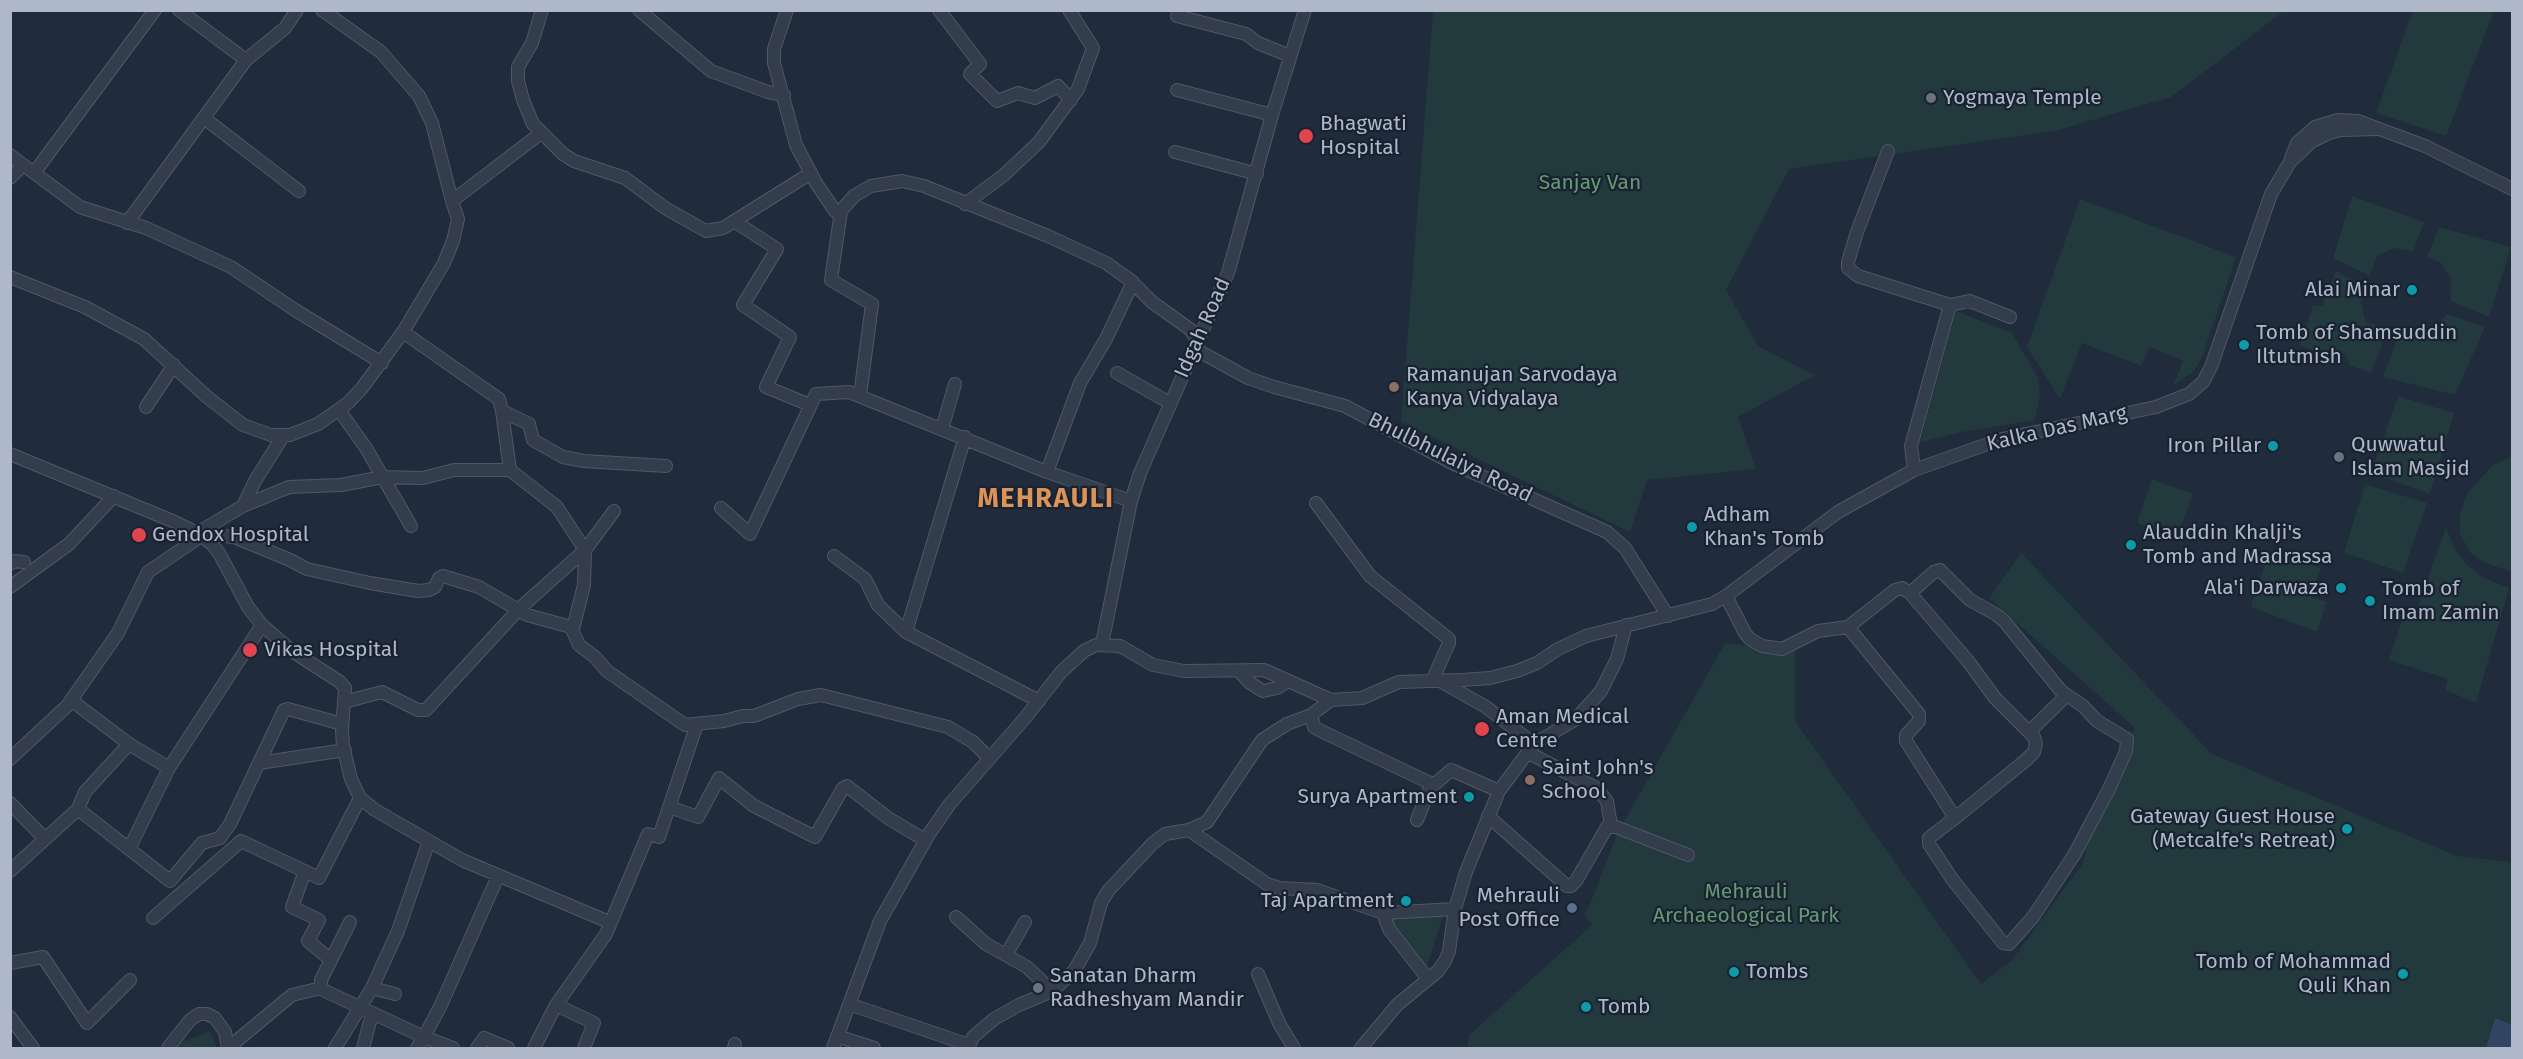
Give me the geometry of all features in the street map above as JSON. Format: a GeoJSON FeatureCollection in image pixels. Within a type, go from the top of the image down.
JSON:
{"type":"FeatureCollection","features":[{"type":"Feature","properties":{"kind":"street"},"geometry":{"type":"LineString","coordinates":[[34,173],[155,10]]}},
{"type":"Feature","properties":{"kind":"street"},"geometry":{"type":"LineString","coordinates":[[179,10],[246,60]]}},
{"type":"Feature","properties":{"kind":"street"},"geometry":{"type":"LineString","coordinates":[[127,223],[246,60],[285,28],[297,10]]}},
{"type":"Feature","properties":{"kind":"street"},"geometry":{"type":"LineString","coordinates":[[10,277],[85,307],[131,331],[155,347],[236,421],[257,432],[283,436],[318,424],[339,410],[362,388],[403,332],[444,263],[453,241],[458,219],[432,123],[419,96],[381,52],[322,10]]}},
{"type":"Feature","properties":{"kind":"street"},"geometry":{"type":"LineString","coordinates":[[542,10],[532,43],[517,73],[527,112],[541,133],[574,161],[625,178],[665,208],[699,229],[714,231],[734,221],[811,172]]}},
{"type":"Feature","properties":{"kind":"street"},"geometry":{"type":"LineString","coordinates":[[639,10],[711,71],[768,92],[784,95]]}},
{"type":"Feature","properties":{"kind":"street"},"geometry":{"type":"LineString","coordinates":[[787,10],[772,56],[784,95],[791,132],[811,172],[835,211],[841,211],[831,280],[872,304],[860,396]]}},
{"type":"Feature","properties":{"kind":"street"},"geometry":{"type":"LineString","coordinates":[[939,10],[980,64],[970,74],[998,101],[1018,93],[1035,98],[1058,86],[1071,100]]}},
{"type":"Feature","properties":{"kind":"street"},"geometry":{"type":"LineString","coordinates":[[965,204],[1005,175],[1039,142],[1078,89],[1093,48],[1070,10]]}},
{"type":"Feature","properties":{"kind":"street","name":"Idgah Road"},"geometry":{"type":"LineString","coordinates":[[1102,644],[1131,501],[1151,444],[1228,273],[1272,116],[1305,10]]}},
{"type":"Feature","properties":{"kind":"street"},"geometry":{"type":"LineString","coordinates":[[1177,16],[1245,34],[1258,43],[1290,56]]}},
{"type":"Feature","properties":{"kind":"street"},"geometry":{"type":"LineString","coordinates":[[1177,90],[1272,116]]}},
{"type":"Feature","properties":{"kind":"street"},"geometry":{"type":"LineString","coordinates":[[204,118],[300,191]]}},
{"type":"Feature","properties":{"kind":"street","name":"Kalka Das Marg"},"geometry":{"type":"LineString","coordinates":[[1668,616],[1712,604],[1726,596],[1838,512],[1914,470],[2002,439],[2156,407],[2189,394],[2203,382],[2211,367],[2271,194],[2290,162],[2297,143],[2315,127],[2338,120],[2358,121],[2425,146],[2512,189]]}},
{"type":"Feature","properties":{"kind":"street"},"geometry":{"type":"LineString","coordinates":[[452,201],[541,133]]}},
{"type":"Feature","properties":{"kind":"street"},"geometry":{"type":"LineString","coordinates":[[1888,151],[1857,232],[1848,268],[1858,276],[1950,305],[1969,301],[2010,317]]}},
{"type":"Feature","properties":{"kind":"street"},"geometry":{"type":"LineString","coordinates":[[1175,152],[1257,174]]}},
{"type":"Feature","properties":{"kind":"street"},"geometry":{"type":"LineString","coordinates":[[10,155],[80,207],[146,228],[231,267],[295,310],[382,363]]}},
{"type":"Feature","properties":{"kind":"street"},"geometry":{"type":"LineString","coordinates":[[10,178],[23,165]]}},
{"type":"Feature","properties":{"kind":"street","name":"Bhulbhulaiya Road"},"geometry":{"type":"LineString","coordinates":[[841,211],[861,191],[890,182],[914,183],[1086,253],[1114,268],[1133,282],[1152,302],[1191,330],[1196,345],[1230,369],[1257,381],[1345,406],[1454,464],[1607,532],[1625,548],[1668,616]]}},
{"type":"Feature","properties":{"kind":"street"},"geometry":{"type":"LineString","coordinates":[[734,221],[777,249],[743,305],[790,337],[766,387],[810,405]]}},
{"type":"Feature","properties":{"kind":"street"},"geometry":{"type":"LineString","coordinates":[[1047,472],[1080,383],[1106,339],[1133,282]]}},
{"type":"Feature","properties":{"kind":"street"},"geometry":{"type":"LineString","coordinates":[[1914,470],[1911,446],[1950,305]]}},
{"type":"Feature","properties":{"kind":"street"},"geometry":{"type":"LineString","coordinates":[[403,332],[499,399],[510,470]]}},
{"type":"Feature","properties":{"kind":"street"},"geometry":{"type":"LineString","coordinates":[[146,407],[174,365]]}},
{"type":"Feature","properties":{"kind":"street"},"geometry":{"type":"LineString","coordinates":[[1117,373],[1170,403]]}},
{"type":"Feature","properties":{"kind":"street"},"geometry":{"type":"LineString","coordinates":[[942,429],[955,384]]}},
{"type":"Feature","properties":{"kind":"street"},"geometry":{"type":"LineString","coordinates":[[721,508],[750,534],[816,394],[849,392],[1047,472],[1131,501]]}},
{"type":"Feature","properties":{"kind":"street"},"geometry":{"type":"LineString","coordinates":[[339,410],[383,477],[411,526]]}},
{"type":"Feature","properties":{"kind":"street"},"geometry":{"type":"LineString","coordinates":[[502,411],[529,424],[533,440],[562,457],[584,461],[666,466]]}},
{"type":"Feature","properties":{"kind":"street"},"geometry":{"type":"LineString","coordinates":[[243,506],[255,481],[283,436]]}},
{"type":"Feature","properties":{"kind":"street"},"geometry":{"type":"LineString","coordinates":[[906,632],[965,437]]}},
{"type":"Feature","properties":{"kind":"street"},"geometry":{"type":"LineString","coordinates":[[10,454],[114,496],[199,534],[234,537],[308,569],[418,591],[433,589],[439,578],[443,576],[479,587],[537,618],[573,629]]}},
{"type":"Feature","properties":{"kind":"street"},"geometry":{"type":"LineString","coordinates":[[10,759],[71,700],[118,633],[148,572],[199,534],[243,506],[289,488],[341,485],[383,477],[412,479],[454,470],[510,470],[557,507],[585,550],[584,585],[573,629],[579,645],[595,657],[607,671],[677,722],[685,725],[754,716],[798,699],[821,695],[948,727],[973,742],[989,758]]}},
{"type":"Feature","properties":{"kind":"street"},"geometry":{"type":"LineString","coordinates":[[10,587],[69,544],[114,496]]}},
{"type":"Feature","properties":{"kind":"street"},"geometry":{"type":"LineString","coordinates":[[1316,503],[1370,576],[1449,639],[1435,681]]}},
{"type":"Feature","properties":{"kind":"street"},"geometry":{"type":"LineString","coordinates":[[344,702],[382,692],[418,710],[426,710],[519,609],[585,550],[614,511]]}},
{"type":"Feature","properties":{"kind":"street"},"geometry":{"type":"LineString","coordinates":[[199,534],[219,553],[249,607],[262,625],[292,651],[340,682],[345,688],[342,724],[345,750],[351,779],[360,798],[375,810],[429,841],[498,876],[609,922]]}},
{"type":"Feature","properties":{"kind":"street"},"geometry":{"type":"LineString","coordinates":[[834,556],[865,579],[878,605],[906,632],[1039,701]]}},
{"type":"Feature","properties":{"kind":"street"},"geometry":{"type":"LineString","coordinates":[[10,564],[15,561],[24,562]]}},
{"type":"Feature","properties":{"kind":"street"},"geometry":{"type":"LineString","coordinates":[[1726,596],[1745,633],[1762,646],[1788,648],[1818,631],[1848,627],[1895,590],[1902,588],[1910,593],[1995,698],[2029,732],[2036,744],[2034,752],[1929,838],[1929,844],[1952,879],[2002,943],[2009,944],[2033,917],[2062,874],[2109,789],[2126,751],[2127,740],[2097,722],[2083,706],[2067,695],[2046,674],[2005,622],[1970,600],[1940,570],[1934,572],[1910,593]]}},
{"type":"Feature","properties":{"kind":"street"},"geometry":{"type":"LineString","coordinates":[[833,1048],[880,921],[926,840],[949,805],[1073,660],[1084,651],[1102,644],[1120,646],[1153,665],[1165,669],[1264,670],[1331,700],[1362,698],[1399,682],[1490,678],[1527,668],[1569,642],[1626,625],[1668,616]]}},
{"type":"Feature","properties":{"kind":"street"},"geometry":{"type":"LineString","coordinates":[[129,849],[169,768],[262,625]]}},
{"type":"Feature","properties":{"kind":"street"},"geometry":{"type":"LineString","coordinates":[[1360,1048],[1397,1005],[1438,971],[1445,961],[1449,951],[1455,909],[1466,872],[1499,791],[1530,748],[1576,719],[1601,691],[1617,658],[1626,625]]}},
{"type":"Feature","properties":{"kind":"street"},"geometry":{"type":"LineString","coordinates":[[1848,627],[1918,714],[1918,721],[1906,735],[1906,741],[1955,818]]}},
{"type":"Feature","properties":{"kind":"street"},"geometry":{"type":"LineString","coordinates":[[1239,671],[1250,683],[1263,691],[1277,688],[1287,682]]}},
{"type":"Feature","properties":{"kind":"street"},"geometry":{"type":"LineString","coordinates":[[1435,681],[1486,707],[1530,748],[1596,788],[1607,801],[1611,826]]}},
{"type":"Feature","properties":{"kind":"street"},"geometry":{"type":"LineString","coordinates":[[2029,732],[2067,695]]}},
{"type":"Feature","properties":{"kind":"street"},"geometry":{"type":"LineString","coordinates":[[71,700],[129,744],[169,768]]}},
{"type":"Feature","properties":{"kind":"street"},"geometry":{"type":"LineString","coordinates":[[849,1004],[969,1047],[984,1027],[1004,1012],[1052,991],[1068,977],[1083,957],[1090,942],[1101,903],[1108,891],[1153,843],[1165,834],[1200,826],[1213,815],[1262,740],[1287,724],[1311,715],[1331,700]]}},
{"type":"Feature","properties":{"kind":"street"},"geometry":{"type":"LineString","coordinates":[[78,809],[170,881],[202,843],[220,838],[230,824],[284,710],[342,724]]}},
{"type":"Feature","properties":{"kind":"street"},"geometry":{"type":"LineString","coordinates":[[1311,715],[1314,727],[1319,730],[1432,783],[1437,783],[1451,770],[1499,791]]}},
{"type":"Feature","properties":{"kind":"street"},"geometry":{"type":"LineString","coordinates":[[534,1048],[556,1005],[606,934],[609,922],[648,834],[659,837],[697,724]]}},
{"type":"Feature","properties":{"kind":"street"},"geometry":{"type":"LineString","coordinates":[[10,871],[78,809],[85,792],[129,744]]}},
{"type":"Feature","properties":{"kind":"street"},"geometry":{"type":"LineString","coordinates":[[259,763],[345,750]]}},
{"type":"Feature","properties":{"kind":"street"},"geometry":{"type":"LineString","coordinates":[[669,807],[698,817],[719,778],[753,806],[815,837],[843,788],[848,786],[888,818],[926,840]]}},
{"type":"Feature","properties":{"kind":"street"},"geometry":{"type":"LineString","coordinates":[[1417,820],[1432,783]]}},
{"type":"Feature","properties":{"kind":"street"},"geometry":{"type":"LineString","coordinates":[[153,918],[241,841],[319,878],[360,798]]}},
{"type":"Feature","properties":{"kind":"street"},"geometry":{"type":"LineString","coordinates":[[10,803],[45,839]]}},
{"type":"Feature","properties":{"kind":"street"},"geometry":{"type":"LineString","coordinates":[[1488,816],[1567,886],[1574,884],[1604,829],[1611,826],[1688,855]]}},
{"type":"Feature","properties":{"kind":"street"},"geometry":{"type":"LineString","coordinates":[[1189,830],[1254,877],[1279,888],[1317,890],[1383,913],[1455,909]]}},
{"type":"Feature","properties":{"kind":"street"},"geometry":{"type":"LineString","coordinates":[[335,1048],[372,988],[398,931],[429,841]]}},
{"type":"Feature","properties":{"kind":"street"},"geometry":{"type":"LineString","coordinates":[[305,871],[292,907],[319,920],[309,940],[331,960]]}},
{"type":"Feature","properties":{"kind":"street"},"geometry":{"type":"LineString","coordinates":[[417,1048],[441,1005],[498,876]]}},
{"type":"Feature","properties":{"kind":"street"},"geometry":{"type":"LineString","coordinates":[[1383,913],[1389,929],[1428,979]]}},
{"type":"Feature","properties":{"kind":"street"},"geometry":{"type":"LineString","coordinates":[[956,917],[987,944],[1027,967],[1052,991]]}},
{"type":"Feature","properties":{"kind":"street"},"geometry":{"type":"LineString","coordinates":[[321,988],[321,980],[350,922]]}},
{"type":"Feature","properties":{"kind":"street"},"geometry":{"type":"LineString","coordinates":[[1006,955],[1025,922]]}},
{"type":"Feature","properties":{"kind":"street"},"geometry":{"type":"LineString","coordinates":[[10,963],[43,957],[87,1023],[130,980]]}},
{"type":"Feature","properties":{"kind":"street"},"geometry":{"type":"LineString","coordinates":[[1258,974],[1294,1048]]}},
{"type":"Feature","properties":{"kind":"street"},"geometry":{"type":"LineString","coordinates":[[168,1048],[190,1020],[199,1014],[207,1014],[215,1018],[225,1032],[228,1048],[292,995],[321,988],[372,1014],[453,1048]]}},
{"type":"Feature","properties":{"kind":"street"},"geometry":{"type":"LineString","coordinates":[[372,988],[395,994]]}},
{"type":"Feature","properties":{"kind":"street"},"geometry":{"type":"LineString","coordinates":[[556,1005],[594,1023],[584,1048]]}},
{"type":"Feature","properties":{"kind":"street"},"geometry":{"type":"LineString","coordinates":[[363,1048],[372,1014]]}},
{"type":"Feature","properties":{"kind":"street"},"geometry":{"type":"LineString","coordinates":[[10,1017],[33,1048]]}},
{"type":"Feature","properties":{"kind":"street"},"geometry":{"type":"LineString","coordinates":[[837,1036],[874,1048]]}},
{"type":"Feature","properties":{"kind":"street"},"geometry":{"type":"LineString","coordinates":[[477,1048],[484,1038],[508,1048]]}},
{"type":"Feature","properties":{"kind":"green space"},"geometry":{"type":"Polygon","coordinates":[[[2413,10],[2494,11],[2446,136],[2376,113],[2413,10]]]}},
{"type":"Feature","properties":{"kind":"green space","name":"Sanjay Van"},"geometry":{"type":"Polygon","coordinates":[[[1433,11],[2284,11],[2171,97],[2055,131],[1789,169],[1726,290],[1758,346],[1815,375],[1738,417],[1756,469],[1647,480],[1630,532],[1401,422],[1433,11]]]}},
{"type":"Feature","properties":{"kind":"green space"},"geometry":{"type":"Polygon","coordinates":[[[2352,196],[2424,222],[2413,252],[2394,248],[2377,256],[2370,276],[2333,258],[2352,196]]]}},
{"type":"Feature","properties":{"kind":"green space"},"geometry":{"type":"Polygon","coordinates":[[[2080,199],[2236,257],[2202,358],[2193,372],[2173,386],[2183,361],[2150,347],[2141,366],[2082,343],[2060,399],[2027,347],[2080,199]]]}},
{"type":"Feature","properties":{"kind":"green space"},"geometry":{"type":"Polygon","coordinates":[[[2439,227],[2511,247],[2489,317],[2451,301],[2451,279],[2441,263],[2427,257],[2439,227]]]}},
{"type":"Feature","properties":{"kind":"green space"},"geometry":{"type":"Polygon","coordinates":[[[2336,271],[2366,287],[2361,303],[2366,322],[2388,329],[2371,373],[2349,365],[2347,356],[2338,351],[2327,355],[2300,346],[2313,306],[2322,306],[2336,271]]]}},
{"type":"Feature","properties":{"kind":"green space"},"geometry":{"type":"Polygon","coordinates":[[[1956,311],[2012,333],[2038,378],[2040,395],[2035,420],[1962,432],[1920,442],[1956,311]]]}},
{"type":"Feature","properties":{"kind":"green space"},"geometry":{"type":"Polygon","coordinates":[[[2447,314],[2485,327],[2455,395],[2383,377],[2399,334],[2409,338],[2432,330],[2447,314]]]}},
{"type":"Feature","properties":{"kind":"green space"},"geometry":{"type":"Polygon","coordinates":[[[2398,396],[2454,413],[2430,494],[2371,473],[2398,396]]]}},
{"type":"Feature","properties":{"kind":"green space"},"geometry":{"type":"Polygon","coordinates":[[[2512,457],[2512,572],[2485,563],[2470,553],[2460,533],[2460,513],[2468,492],[2493,465],[2512,457]]]}},
{"type":"Feature","properties":{"kind":"green space"},"geometry":{"type":"Polygon","coordinates":[[[2152,479],[2193,494],[2177,539],[2137,523],[2152,479]]]}},
{"type":"Feature","properties":{"kind":"green space"},"geometry":{"type":"Polygon","coordinates":[[[2365,484],[2427,503],[2403,573],[2344,553],[2365,484]]]}},
{"type":"Feature","properties":{"kind":"green space"},"geometry":{"type":"Polygon","coordinates":[[[2446,527],[2455,549],[2467,565],[2482,577],[2509,588],[2476,703],[2445,690],[2448,679],[2389,660],[2404,613],[2415,615],[2446,527]]]}},
{"type":"Feature","properties":{"kind":"green space"},"geometry":{"type":"Polygon","coordinates":[[[2269,552],[2321,568],[2311,597],[2327,602],[2317,632],[2251,607],[2269,552]]]}},
{"type":"Feature","properties":{"kind":"green space","name":"Mehrauli Archaeological Park"},"geometry":{"type":"Polygon","coordinates":[[[2021,553],[2212,754],[2457,856],[2512,862],[2512,1048],[1467,1048],[1469,1035],[1592,925],[1584,913],[1591,902],[1617,834],[1725,643],[1795,652],[1795,721],[1981,984],[2012,960],[2083,863],[2095,811],[2135,728],[1989,598],[2021,553]]]}},
{"type":"Feature","properties":{"kind":"green space"},"geometry":{"type":"Polygon","coordinates":[[[1444,912],[1425,973],[1387,921],[1393,913],[1444,912]]]}},
{"type":"Feature","properties":{"kind":"green space"},"geometry":{"type":"Polygon","coordinates":[[[210,1031],[217,1048],[167,1048],[210,1031]]]}},
{"type":"Feature","properties":{"kind":"water"},"geometry":{"type":"Polygon","coordinates":[[[2495,1018],[2512,1025],[2512,1048],[2486,1048],[2495,1018]]]}},
{"type":"Feature","properties":{"kind":"place","name":"Yogmaya Temple"},"geometry":{"type":"Point","coordinates":[1931,98]}},
{"type":"Feature","properties":{"kind":"place","name":"Bhagwati Hospital"},"geometry":{"type":"Point","coordinates":[1306,136]}},
{"type":"Feature","properties":{"kind":"place","name":"Alai Minar"},"geometry":{"type":"Point","coordinates":[2412,290]}},
{"type":"Feature","properties":{"kind":"place","name":"Tomb of Shamsuddin Iltutmish"},"geometry":{"type":"Point","coordinates":[2244,345]}},
{"type":"Feature","properties":{"kind":"place","name":"Ramanujan Sarvodaya Kanya Vidyalaya"},"geometry":{"type":"Point","coordinates":[1394,387]}},
{"type":"Feature","properties":{"kind":"place","name":"Iron Pillar"},"geometry":{"type":"Point","coordinates":[2273,446]}},
{"type":"Feature","properties":{"kind":"place","name":"Quwwatul Islam Masjid"},"geometry":{"type":"Point","coordinates":[2339,457]}},
{"type":"Feature","properties":{"kind":"place","name":"Adham Khan's Tomb"},"geometry":{"type":"Point","coordinates":[1692,527]}},
{"type":"Feature","properties":{"kind":"place","name":"Gendox Hospital"},"geometry":{"type":"Point","coordinates":[139,535]}},
{"type":"Feature","properties":{"kind":"place","name":"Alauddin Khalji's Tomb and Madrassa"},"geometry":{"type":"Point","coordinates":[2131,545]}},
{"type":"Feature","properties":{"kind":"place","name":"Ala'i Darwaza"},"geometry":{"type":"Point","coordinates":[2341,588]}},
{"type":"Feature","properties":{"kind":"place","name":"Tomb of Imam Zamin"},"geometry":{"type":"Point","coordinates":[2370,601]}},
{"type":"Feature","properties":{"kind":"place","name":"Vikas Hospital"},"geometry":{"type":"Point","coordinates":[250,650]}},
{"type":"Feature","properties":{"kind":"place","name":"Aman Medical Centre"},"geometry":{"type":"Point","coordinates":[1482,729]}},
{"type":"Feature","properties":{"kind":"place","name":"Saint John's School"},"geometry":{"type":"Point","coordinates":[1530,780]}},
{"type":"Feature","properties":{"kind":"place","name":"Surya Apartment"},"geometry":{"type":"Point","coordinates":[1469,797]}},
{"type":"Feature","properties":{"kind":"place","name":"Gateway Guest House (Metcalfe's Retreat)"},"geometry":{"type":"Point","coordinates":[2347,829]}},
{"type":"Feature","properties":{"kind":"place","name":"Taj Apartment"},"geometry":{"type":"Point","coordinates":[1406,901]}},
{"type":"Feature","properties":{"kind":"place","name":"Mehrauli Post Office"},"geometry":{"type":"Point","coordinates":[1572,908]}},
{"type":"Feature","properties":{"kind":"place","name":"Tombs"},"geometry":{"type":"Point","coordinates":[1734,972]}},
{"type":"Feature","properties":{"kind":"place","name":"Tomb of Mohammad Quli Khan"},"geometry":{"type":"Point","coordinates":[2403,974]}},
{"type":"Feature","properties":{"kind":"place","name":"Sanatan Dharm Radheshyam Mandir"},"geometry":{"type":"Point","coordinates":[1038,988]}},
{"type":"Feature","properties":{"kind":"place","name":"Tomb"},"geometry":{"type":"Point","coordinates":[1586,1007]}},
{"type":"Feature","properties":{"kind":"district","name":"MEHRAULI"},"geometry":{"type":"Point","coordinates":[1046,499]}}]}
